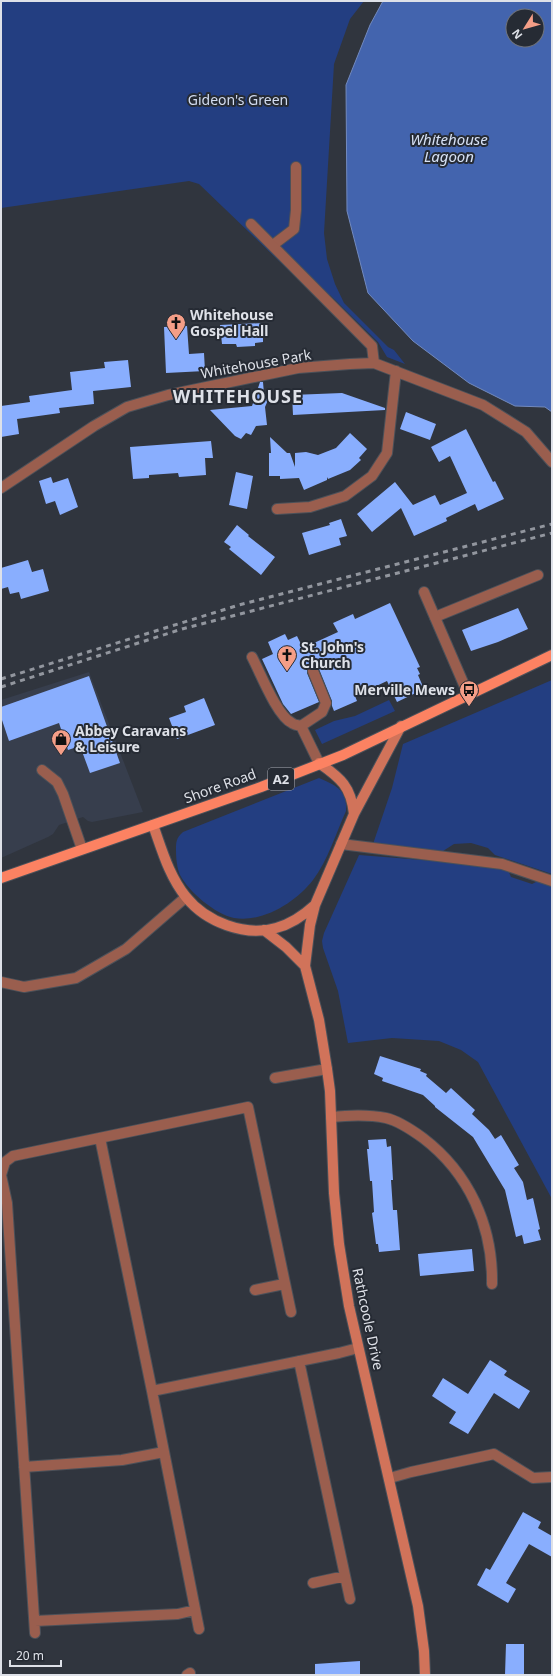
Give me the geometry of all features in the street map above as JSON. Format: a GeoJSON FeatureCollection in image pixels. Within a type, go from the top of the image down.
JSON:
{"type":"FeatureCollection","features":[{"type":"Feature","properties":{"kind":"main road","name":"Shore Road"},"geometry":{"type":"LineString","coordinates":[[1,878],[261,787],[342,754],[552,655]]}},
{"type":"Feature","properties":{"kind":"street"},"geometry":{"type":"LineString","coordinates":[[273,245],[294,229],[296,210],[296,167]]}},
{"type":"Feature","properties":{"kind":"street"},"geometry":{"type":"LineString","coordinates":[[250,224],[273,245],[372,346],[374,363],[483,405],[526,432],[552,462]]}},
{"type":"Feature","properties":{"kind":"street","name":"Whitehouse Park"},"geometry":{"type":"LineString","coordinates":[[1,488],[94,426],[126,407],[168,395],[298,368],[374,363]]}},
{"type":"Feature","properties":{"kind":"street"},"geometry":{"type":"LineString","coordinates":[[277,509],[310,506],[345,496],[372,476],[387,452],[396,371]]}},
{"type":"Feature","properties":{"kind":"street"},"geometry":{"type":"LineString","coordinates":[[435,618],[538,576]]}},
{"type":"Feature","properties":{"kind":"street"},"geometry":{"type":"LineString","coordinates":[[424,592],[468,694]]}},
{"type":"Feature","properties":{"kind":"street"},"geometry":{"type":"LineString","coordinates":[[252,656],[283,716],[292,723],[301,726],[319,763],[332,772],[349,790],[353,801],[354,814]]}},
{"type":"Feature","properties":{"kind":"street"},"geometry":{"type":"LineString","coordinates":[[301,726],[322,712],[326,703],[313,671]]}},
{"type":"Feature","properties":{"kind":"street","name":"Rathcoole Drive"},"geometry":{"type":"LineString","coordinates":[[401,726],[354,814],[315,905],[310,925],[305,966],[319,1020],[327,1069],[331,1117],[334,1193],[339,1244],[349,1306],[390,1478],[418,1606],[424,1651],[425,1675]]}},
{"type":"Feature","properties":{"kind":"street"},"geometry":{"type":"LineString","coordinates":[[42,770],[57,782],[63,794],[82,849]]}},
{"type":"Feature","properties":{"kind":"street","name":"Rathcoole Drive"},"geometry":{"type":"LineString","coordinates":[[153,825],[170,871],[186,897],[200,911],[223,924],[251,931],[276,928],[289,924],[303,916],[315,905]]}},
{"type":"Feature","properties":{"kind":"street"},"geometry":{"type":"LineString","coordinates":[[341,844],[502,864],[552,881]]}},
{"type":"Feature","properties":{"kind":"street"},"geometry":{"type":"LineString","coordinates":[[1,982],[24,987],[76,978],[126,949],[186,897]]}},
{"type":"Feature","properties":{"kind":"street"},"geometry":{"type":"LineString","coordinates":[[264,930],[286,947],[305,966]]}},
{"type":"Feature","properties":{"kind":"street"},"geometry":{"type":"LineString","coordinates":[[275,1078],[327,1069]]}},
{"type":"Feature","properties":{"kind":"street"},"geometry":{"type":"LineString","coordinates":[[35,1633],[7,1203],[1,1174],[5,1162],[13,1156],[248,1107],[291,1312]]}},
{"type":"Feature","properties":{"kind":"street"},"geometry":{"type":"LineString","coordinates":[[331,1117],[362,1114],[387,1118],[413,1131],[437,1149],[463,1179],[480,1210],[488,1244],[492,1269],[492,1284]]}},
{"type":"Feature","properties":{"kind":"street"},"geometry":{"type":"LineString","coordinates":[[100,1138],[199,1629]]}},
{"type":"Feature","properties":{"kind":"street"},"geometry":{"type":"LineString","coordinates":[[255,1290],[284,1284]]}},
{"type":"Feature","properties":{"kind":"street"},"geometry":{"type":"LineString","coordinates":[[152,1391],[358,1348]]}},
{"type":"Feature","properties":{"kind":"street"},"geometry":{"type":"LineString","coordinates":[[299,1361],[350,1599]]}},
{"type":"Feature","properties":{"kind":"street"},"geometry":{"type":"LineString","coordinates":[[24,1467],[122,1460],[164,1452]]}},
{"type":"Feature","properties":{"kind":"street"},"geometry":{"type":"LineString","coordinates":[[390,1478],[494,1454],[533,1478],[552,1478]]}},
{"type":"Feature","properties":{"kind":"street"},"geometry":{"type":"LineString","coordinates":[[313,1583],[345,1576]]}},
{"type":"Feature","properties":{"kind":"street"},"geometry":{"type":"LineString","coordinates":[[34,1621],[178,1614],[195,1610]]}},
{"type":"Feature","properties":{"kind":"shaded area","name":"Abbey Caravans & Leisure"},"geometry":{"type":"Polygon","coordinates":[[[89,672],[143,812],[92,822],[83,817],[59,825],[53,834],[48,837],[1,858],[1,700],[89,672]]]}},
{"type":"Feature","properties":{"kind":"green space","name":"Gideon's Green"},"geometry":{"type":"Polygon","coordinates":[[[1,1],[364,1],[350,19],[334,64],[324,233],[327,259],[335,284],[344,303],[388,347],[394,350],[405,364],[387,357],[378,342],[330,295],[325,305],[199,184],[189,181],[1,208],[1,1]]]}},
{"type":"Feature","properties":{"kind":"green space"},"geometry":{"type":"Polygon","coordinates":[[[552,680],[552,874],[495,855],[488,848],[471,843],[454,844],[443,851],[373,844],[392,788],[403,744],[552,680]]]}},
{"type":"Feature","properties":{"kind":"green space"},"geometry":{"type":"Polygon","coordinates":[[[389,700],[395,711],[322,744],[315,730],[334,721],[355,716],[389,700]]]}},
{"type":"Feature","properties":{"kind":"green space"},"geometry":{"type":"Polygon","coordinates":[[[319,778],[331,783],[340,790],[345,798],[346,811],[323,864],[313,880],[298,896],[267,914],[245,919],[234,918],[227,916],[211,907],[196,895],[184,882],[180,875],[176,860],[177,840],[183,832],[319,778]]]}},
{"type":"Feature","properties":{"kind":"green space"},"geometry":{"type":"Polygon","coordinates":[[[359,855],[460,863],[508,870],[511,877],[532,884],[538,881],[552,885],[552,1199],[478,1062],[461,1050],[439,1041],[392,1038],[348,1043],[338,991],[322,941],[324,933],[359,855]]]}},
{"type":"Feature","properties":{"kind":"water","name":"Whitehouse Lagoon"},"geometry":{"type":"Polygon","coordinates":[[[383,1],[552,1],[552,412],[545,407],[515,406],[469,383],[413,341],[368,293],[347,211],[346,85],[370,25],[383,1]]]}},
{"type":"Feature","properties":{"kind":"building"},"geometry":{"type":"Polygon","coordinates":[[[263,323],[263,342],[255,343],[255,346],[237,347],[236,344],[222,344],[220,325],[263,323]]]}},
{"type":"Feature","properties":{"kind":"building","name":"Whitehouse Gospel Hall"},"geometry":{"type":"Polygon","coordinates":[[[187,326],[189,354],[204,353],[205,371],[166,373],[164,327],[187,326]]]}},
{"type":"Feature","properties":{"kind":"building"},"geometry":{"type":"Polygon","coordinates":[[[128,360],[131,387],[93,391],[94,404],[59,408],[60,413],[17,419],[19,434],[1,437],[1,406],[30,402],[29,396],[72,390],[70,372],[105,368],[104,362],[128,360]]]}},
{"type":"Feature","properties":{"kind":"building"},"geometry":{"type":"Polygon","coordinates":[[[260,382],[263,382],[264,394],[268,400],[265,407],[267,425],[256,426],[251,435],[246,433],[241,439],[235,436],[210,410],[252,406],[260,382]]]}},
{"type":"Feature","properties":{"kind":"building"},"geometry":{"type":"Polygon","coordinates":[[[342,393],[385,408],[385,410],[293,415],[292,395],[342,393]]]}},
{"type":"Feature","properties":{"kind":"building"},"geometry":{"type":"Polygon","coordinates":[[[406,412],[436,424],[430,440],[400,429],[406,412]]]}},
{"type":"Feature","properties":{"kind":"building"},"geometry":{"type":"Polygon","coordinates":[[[466,429],[493,482],[495,481],[504,499],[478,511],[475,504],[446,518],[447,521],[414,536],[401,508],[372,532],[357,514],[395,482],[413,505],[435,495],[440,505],[467,493],[450,456],[439,462],[431,447],[466,429]]]}},
{"type":"Feature","properties":{"kind":"building"},"geometry":{"type":"Polygon","coordinates":[[[350,433],[367,449],[359,458],[361,460],[350,470],[328,479],[327,477],[327,480],[304,490],[299,478],[280,479],[280,476],[269,476],[269,453],[271,453],[270,437],[287,453],[290,453],[295,467],[295,453],[306,452],[318,455],[336,448],[350,433]]]}},
{"type":"Feature","properties":{"kind":"building"},"geometry":{"type":"Polygon","coordinates":[[[211,441],[213,458],[205,458],[206,475],[179,477],[178,473],[149,475],[149,478],[133,479],[130,447],[211,441]]]}},
{"type":"Feature","properties":{"kind":"building"},"geometry":{"type":"Polygon","coordinates":[[[236,472],[253,476],[247,509],[229,505],[236,472]]]}},
{"type":"Feature","properties":{"kind":"building"},"geometry":{"type":"Polygon","coordinates":[[[51,477],[53,483],[68,478],[78,507],[60,515],[55,501],[46,504],[39,481],[51,477]]]}},
{"type":"Feature","properties":{"kind":"building"},"geometry":{"type":"Polygon","coordinates":[[[341,519],[347,536],[339,538],[341,545],[309,555],[302,533],[330,525],[329,523],[341,519]]]}},
{"type":"Feature","properties":{"kind":"building"},"geometry":{"type":"Polygon","coordinates":[[[237,525],[249,535],[248,536],[275,557],[261,575],[229,549],[231,547],[224,542],[237,525]]]}},
{"type":"Feature","properties":{"kind":"building"},"geometry":{"type":"Polygon","coordinates":[[[28,560],[32,572],[43,569],[49,591],[21,599],[19,592],[10,594],[8,587],[1,589],[1,568],[28,560]]]}},
{"type":"Feature","properties":{"kind":"building"},"geometry":{"type":"Polygon","coordinates":[[[390,603],[420,667],[417,668],[420,674],[418,675],[424,689],[397,702],[387,681],[355,696],[357,701],[334,711],[332,701],[319,669],[317,666],[311,665],[308,667],[307,673],[319,702],[291,714],[283,704],[262,659],[273,654],[268,642],[285,634],[288,640],[297,636],[303,648],[338,632],[333,623],[353,614],[355,619],[390,603]]]}},
{"type":"Feature","properties":{"kind":"building"},"geometry":{"type":"Polygon","coordinates":[[[518,608],[528,629],[498,642],[471,651],[462,630],[518,608]]]}},
{"type":"Feature","properties":{"kind":"building"},"geometry":{"type":"Polygon","coordinates":[[[89,676],[120,763],[90,773],[80,746],[68,750],[59,723],[9,741],[1,717],[1,707],[89,676]]]}},
{"type":"Feature","properties":{"kind":"building"},"geometry":{"type":"Polygon","coordinates":[[[204,698],[215,725],[177,739],[169,718],[186,712],[184,706],[204,698]]]}},
{"type":"Feature","properties":{"kind":"building"},"geometry":{"type":"Polygon","coordinates":[[[380,1056],[421,1069],[420,1071],[427,1074],[426,1076],[446,1093],[451,1088],[475,1110],[472,1114],[489,1130],[495,1139],[501,1135],[519,1165],[514,1168],[523,1182],[527,1200],[533,1198],[541,1240],[524,1244],[522,1235],[516,1237],[505,1190],[473,1137],[435,1107],[423,1095],[382,1081],[383,1078],[374,1074],[380,1056]]]}},
{"type":"Feature","properties":{"kind":"building"},"geometry":{"type":"Polygon","coordinates":[[[386,1139],[387,1147],[391,1146],[393,1210],[397,1210],[400,1250],[379,1252],[378,1244],[376,1244],[372,1213],[374,1212],[372,1181],[370,1181],[367,1149],[369,1149],[368,1140],[386,1139]]]}},
{"type":"Feature","properties":{"kind":"building"},"geometry":{"type":"Polygon","coordinates":[[[472,1249],[474,1271],[420,1276],[418,1254],[472,1249]]]}},
{"type":"Feature","properties":{"kind":"building"},"geometry":{"type":"Polygon","coordinates":[[[490,1360],[507,1371],[504,1375],[530,1391],[519,1409],[494,1393],[468,1434],[449,1423],[456,1412],[432,1396],[443,1378],[468,1394],[490,1360]]]}},
{"type":"Feature","properties":{"kind":"building"},"geometry":{"type":"Polygon","coordinates":[[[523,1512],[541,1522],[538,1528],[552,1536],[552,1557],[529,1544],[506,1583],[516,1589],[508,1603],[477,1585],[486,1568],[490,1570],[523,1512]]]}},
{"type":"Feature","properties":{"kind":"building"},"geometry":{"type":"Polygon","coordinates":[[[506,1644],[524,1644],[524,1675],[505,1675],[506,1644]]]}},
{"type":"Feature","properties":{"kind":"building"},"geometry":{"type":"Polygon","coordinates":[[[360,1661],[360,1675],[315,1675],[315,1664],[360,1661]]]}},
{"type":"Feature","properties":{"kind":"railway"},"geometry":{"type":"LineString","coordinates":[[1,679],[239,605],[552,524]]}},
{"type":"Feature","properties":{"kind":"railway"},"geometry":{"type":"LineString","coordinates":[[1,687],[182,629],[552,533]]}},
{"type":"Feature","properties":{"kind":"place","name":"Whitehouse Gospel Hall"},"geometry":{"type":"Point","coordinates":[176,340]}},
{"type":"Feature","properties":{"kind":"place","name":"St. John's Church"},"geometry":{"type":"Point","coordinates":[287,672]}},
{"type":"Feature","properties":{"kind":"place","name":"Merville Mews"},"geometry":{"type":"Point","coordinates":[469,707]}},
{"type":"Feature","properties":{"kind":"place","name":"Abbey Caravans & Leisure"},"geometry":{"type":"Point","coordinates":[61,756]}},
{"type":"Feature","properties":{"kind":"district","name":"WHITEHOUSE"},"geometry":{"type":"Point","coordinates":[238,397]}}]}
